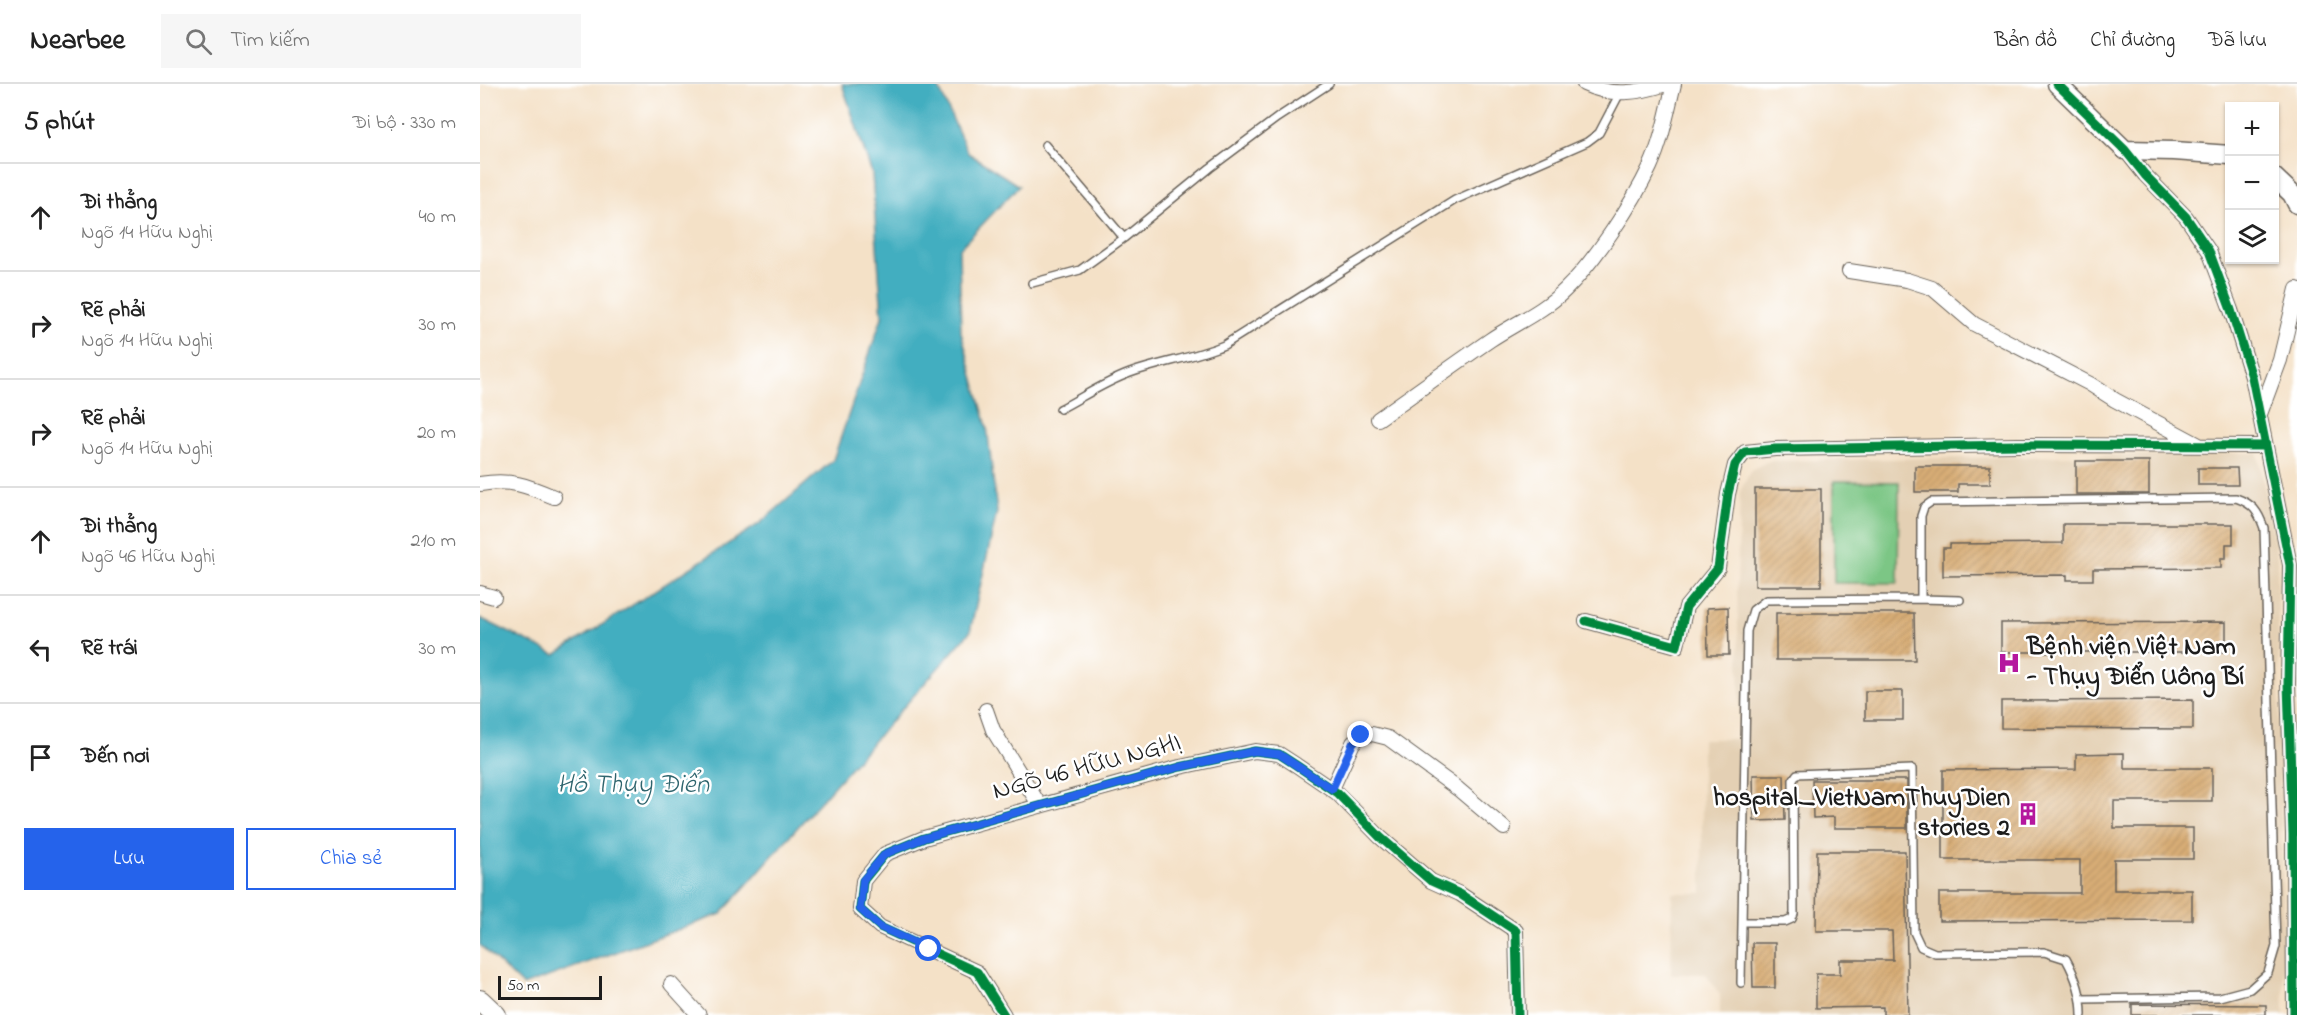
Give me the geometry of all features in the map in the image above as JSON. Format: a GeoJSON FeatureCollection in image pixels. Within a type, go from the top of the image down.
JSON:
{"type":"FeatureCollection","features":[{"type":"Feature","properties":{"kind":"main road"},"geometry":{"type":"LineString","coordinates":[[480,1000],[496,1015]]}},
{"type":"Feature","properties":{"kind":"street"},"geometry":{"type":"LineString","coordinates":[[1584,84],[1620,93],[1650,89],[1666,84]]}},
{"type":"Feature","properties":{"kind":"street"},"geometry":{"type":"LineString","coordinates":[[1378,419],[1490,340],[1547,305],[1579,276],[1620,218],[1650,168],[1674,84]]}},
{"type":"Feature","properties":{"kind":"street"},"geometry":{"type":"LineString","coordinates":[[2056,84],[2125,150],[2145,175],[2186,217],[2210,251],[2252,376],[2265,446],[2294,565],[2294,1015]]}},
{"type":"Feature","properties":{"kind":"street"},"geometry":{"type":"LineString","coordinates":[[2125,150],[2225,155]]}},
{"type":"Feature","properties":{"kind":"street"},"geometry":{"type":"LineString","coordinates":[[2279,182],[2292,194],[2297,204]]}},
{"type":"Feature","properties":{"kind":"street"},"geometry":{"type":"LineString","coordinates":[[1849,271],[1907,280],[1932,288],[1974,324],[2090,384],[2201,446]]}},
{"type":"Feature","properties":{"kind":"street"},"geometry":{"type":"LineString","coordinates":[[2260,415],[2280,360],[2297,289]]}},
{"type":"Feature","properties":{"kind":"street"},"geometry":{"type":"LineString","coordinates":[[1586,621],[1677,646],[1686,607],[1718,568],[1728,494],[1736,465],[1745,452],[1775,449],[2006,445],[2265,446]]}},
{"type":"Feature","properties":{"kind":"street"},"geometry":{"type":"LineString","coordinates":[[480,484],[514,482],[554,496]]}},
{"type":"Feature","properties":{"kind":"street"},"geometry":{"type":"LineString","coordinates":[[480,593],[494,597]]}},
{"type":"Feature","properties":{"kind":"street"},"geometry":{"type":"LineString","coordinates":[[986,710],[993,730],[1040,806]]}},
{"type":"Feature","properties":{"kind":"street"},"geometry":{"type":"LineString","coordinates":[[1332,789],[1353,743],[1361,735],[1372,734],[1388,738],[1458,789],[1504,828]]}},
{"type":"Feature","properties":{"kind":"street","name":"NGÕ 46 HỮU NGHỊ"},"geometry":{"type":"LineString","coordinates":[[1004,1015],[977,972],[880,927],[860,909],[863,880],[885,854],[924,838],[1180,767],[1255,751],[1279,754],[1332,789],[1380,837],[1431,881],[1460,894],[1516,931],[1518,1015]]}},
{"type":"Feature","properties":{"kind":"street"},"geometry":{"type":"LineString","coordinates":[[671,984],[699,1015]]}},
{"type":"Feature","properties":{"kind":"lane"},"geometry":{"type":"LineString","coordinates":[[1032,283],[1080,270],[1124,238],[1210,168],[1277,118],[1329,84]]}},
{"type":"Feature","properties":{"kind":"lane"},"geometry":{"type":"LineString","coordinates":[[1060,409],[1110,381],[1205,353],[1224,345],[1455,200],[1587,142],[1599,133],[1620,93]]}},
{"type":"Feature","properties":{"kind":"lane"},"geometry":{"type":"LineString","coordinates":[[1045,146],[1124,238]]}},
{"type":"Feature","properties":{"kind":"lane"},"geometry":{"type":"LineString","coordinates":[[1921,599],[1921,516],[1924,507],[1931,502],[2236,498],[2250,503],[2259,513],[2264,528],[2276,946],[2268,973],[2250,988],[2220,997],[2082,999]]}},
{"type":"Feature","properties":{"kind":"lane"},"geometry":{"type":"LineString","coordinates":[[1741,983],[1747,631],[1753,610],[1766,600],[1960,600]]}},
{"type":"Feature","properties":{"kind":"lane"},"geometry":{"type":"LineString","coordinates":[[1742,922],[1785,922],[1792,919],[1794,914],[1793,780],[1797,774],[1912,769],[1914,932],[1922,947],[1935,953],[2044,952],[2066,958],[2075,974],[2082,999],[2082,1015]]}},
{"type":"Feature","properties":{"kind":"shaded area","name":"Bệnh viện Việt Nam - Thụy Điển Uông Bí"},"geometry":{"type":"Polygon","coordinates":[[[2258,453],[2277,556],[2284,1015],[1720,1015],[1720,995],[1706,974],[1671,974],[1672,893],[1702,893],[1702,739],[1741,739],[1737,587],[1740,492],[1751,470],[1769,461],[2258,453]]]}},
{"type":"Feature","properties":{"kind":"green space"},"geometry":{"type":"Polygon","coordinates":[[[1834,481],[1899,482],[1898,583],[1834,583],[1834,481]]]}},
{"type":"Feature","properties":{"kind":"water","name":"Hồ Thụy Điển"},"geometry":{"type":"Polygon","coordinates":[[[842,84],[937,84],[968,153],[1019,186],[959,249],[961,332],[987,427],[997,512],[970,632],[721,914],[523,986],[480,945],[480,618],[555,655],[759,524],[833,460],[882,317],[872,174],[842,84]]]}},
{"type":"Feature","properties":{"kind":"building"},"geometry":{"type":"Polygon","coordinates":[[[2076,461],[2149,461],[2149,494],[2076,494],[2076,461]]]}},
{"type":"Feature","properties":{"kind":"building"},"geometry":{"type":"Polygon","coordinates":[[[1915,466],[1990,466],[1990,484],[1958,484],[1958,492],[1915,492],[1915,466]]]}},
{"type":"Feature","properties":{"kind":"building"},"geometry":{"type":"Polygon","coordinates":[[[2198,468],[2237,468],[2238,485],[2198,485],[2198,468]]]}},
{"type":"Feature","properties":{"kind":"building"},"geometry":{"type":"Polygon","coordinates":[[[1755,489],[1821,489],[1821,586],[1755,586],[1755,489]]]}},
{"type":"Feature","properties":{"kind":"building"},"geometry":{"type":"Polygon","coordinates":[[[2063,524],[2233,524],[2233,544],[2226,544],[2226,558],[2221,558],[2221,568],[2093,569],[2093,580],[2067,580],[2067,575],[1943,576],[1943,548],[1950,548],[1950,544],[2063,543],[2063,524]]]}},
{"type":"Feature","properties":{"kind":"building"},"geometry":{"type":"Polygon","coordinates":[[[1728,607],[1729,655],[1708,655],[1707,608],[1728,607]]]}},
{"type":"Feature","properties":{"kind":"building"},"geometry":{"type":"Polygon","coordinates":[[[1776,613],[1914,613],[1915,660],[1776,660],[1776,613]]]}},
{"type":"Feature","properties":{"kind":"building"},"geometry":{"type":"Polygon","coordinates":[[[2226,622],[2226,652],[2001,652],[2001,623],[2226,622]]]}},
{"type":"Feature","properties":{"kind":"building"},"geometry":{"type":"Polygon","coordinates":[[[1865,691],[1903,691],[1903,720],[1865,720],[1865,691]]]}},
{"type":"Feature","properties":{"kind":"building"},"geometry":{"type":"Polygon","coordinates":[[[2193,700],[2193,729],[2001,728],[2001,701],[2193,700]]]}},
{"type":"Feature","properties":{"kind":"building","name":"hospital_VietNamThuyDien stories 2"},"geometry":{"type":"Polygon","coordinates":[[[2124,753],[2124,768],[2212,768],[2212,801],[2114,801],[2114,828],[2193,828],[2193,859],[2114,859],[2114,890],[2192,890],[2192,920],[1939,921],[1939,893],[2080,893],[2080,860],[1943,860],[1943,770],[2076,769],[2076,754],[2124,753]]]}},
{"type":"Feature","properties":{"kind":"building"},"geometry":{"type":"Polygon","coordinates":[[[1753,775],[1784,775],[1785,820],[1754,821],[1753,775]]]}},
{"type":"Feature","properties":{"kind":"building"},"geometry":{"type":"Polygon","coordinates":[[[1812,780],[1907,780],[1907,828],[1834,828],[1834,817],[1813,818],[1812,780]]]}},
{"type":"Feature","properties":{"kind":"building"},"geometry":{"type":"Polygon","coordinates":[[[1817,851],[1905,851],[1908,1015],[1883,1015],[1883,1007],[1816,1008],[1816,974],[1840,974],[1840,960],[1893,960],[1892,931],[1816,931],[1817,851]]]}},
{"type":"Feature","properties":{"kind":"building"},"geometry":{"type":"Polygon","coordinates":[[[1752,943],[1775,943],[1775,988],[1753,988],[1752,943]]]}},
{"type":"Feature","properties":{"kind":"building"},"geometry":{"type":"Polygon","coordinates":[[[2132,1004],[2266,1005],[2266,1015],[2132,1015],[2132,1004]]]}},
{"type":"Feature","properties":{"kind":"cycle path"},"geometry":{"type":"LineString","coordinates":[[2057,84],[2125,150],[2145,175],[2186,217],[2209,251],[2252,377],[2290,565],[2288,684],[2293,834],[2294,1015]]}},
{"type":"Feature","properties":{"kind":"cycle path"},"geometry":{"type":"LineString","coordinates":[[1586,621],[1677,646],[1686,607],[1718,568],[1728,494],[1735,465],[1745,452],[1775,449],[2018,445],[2265,446]]}},
{"type":"Feature","properties":{"kind":"cycle path"},"geometry":{"type":"LineString","coordinates":[[1004,1015],[977,972],[880,927],[860,909],[863,881],[885,854],[924,838],[1180,767],[1255,751],[1279,754],[1337,793],[1380,837],[1431,881],[1460,894],[1516,931],[1518,1015]]}},
{"type":"Feature","properties":{"kind":"place","name":"Bệnh viện Việt Nam - Thụy Điển Uông Bí"},"geometry":{"type":"Point","coordinates":[2009,663]}},
{"type":"Feature","properties":{"kind":"place","name":"hospital_VietNamThuyDien stories 2"},"geometry":{"type":"Point","coordinates":[2028,814]}},
{"type":"Feature","properties":{"kind":"route"},"geometry":{"type":"LineString","coordinates":[[929,949],[880,927],[860,909],[863,880],[885,854],[924,838],[1180,767],[1255,751],[1279,754],[1332,789],[1353,743],[1361,735]]}}]}
